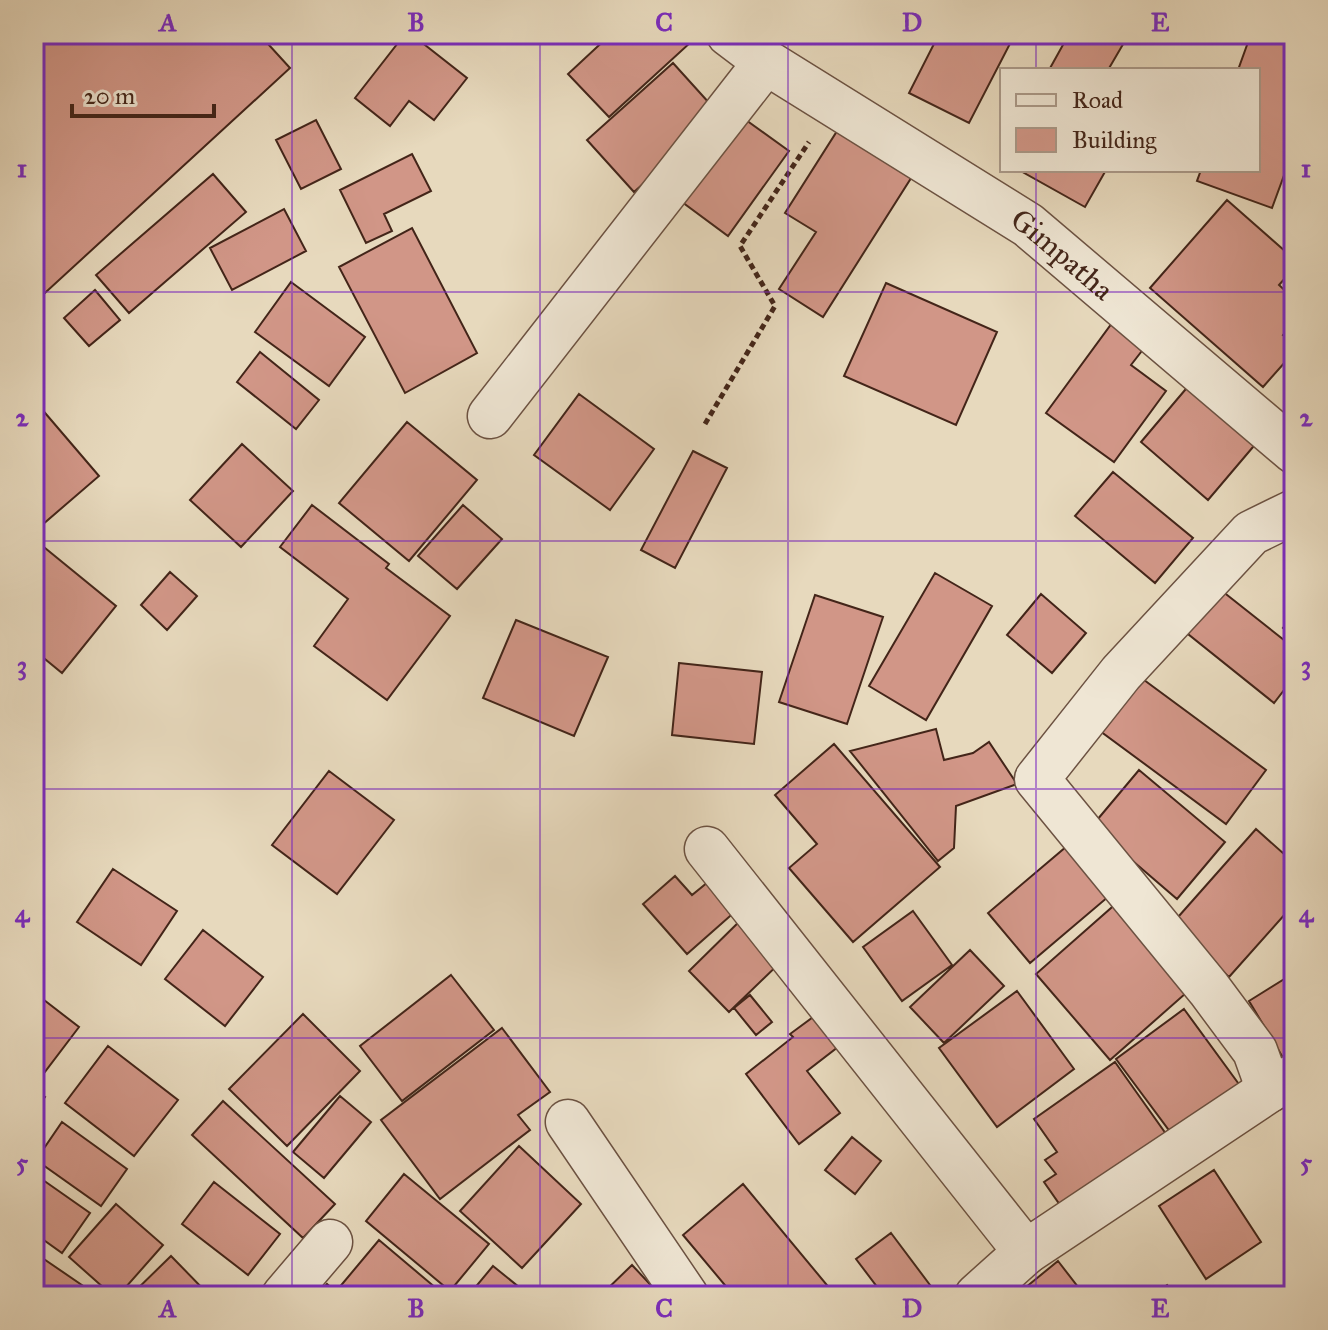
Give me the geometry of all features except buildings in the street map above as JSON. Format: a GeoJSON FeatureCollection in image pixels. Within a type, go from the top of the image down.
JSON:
{"type":"FeatureCollection","features":[{"type":"Feature","properties":{"kind":"street","name":"Gimpatha"},"geometry":{"type":"LineString","coordinates":[[729,34],[766,62],[1028,225],[1294,451]]}},
{"type":"Feature","properties":{"kind":"street"},"geometry":{"type":"LineString","coordinates":[[490,416],[766,62]]}},
{"type":"Feature","properties":{"kind":"street"},"geometry":{"type":"LineString","coordinates":[[977,1296],[1026,1252],[1282,1084],[1037,779],[1121,673],[1251,533],[1294,512]]}},
{"type":"Feature","properties":{"kind":"street"},"geometry":{"type":"LineString","coordinates":[[707,849],[1026,1252]]}},
{"type":"Feature","properties":{"kind":"street"},"geometry":{"type":"LineString","coordinates":[[568,1122],[686,1296]]}},
{"type":"Feature","properties":{"kind":"street"},"geometry":{"type":"LineString","coordinates":[[284,1296],[330,1242]]}},
{"type":"Feature","properties":{"kind":"path"},"geometry":{"type":"LineString","coordinates":[[705,424],[775,306],[740,246],[817,129]]}}]}
